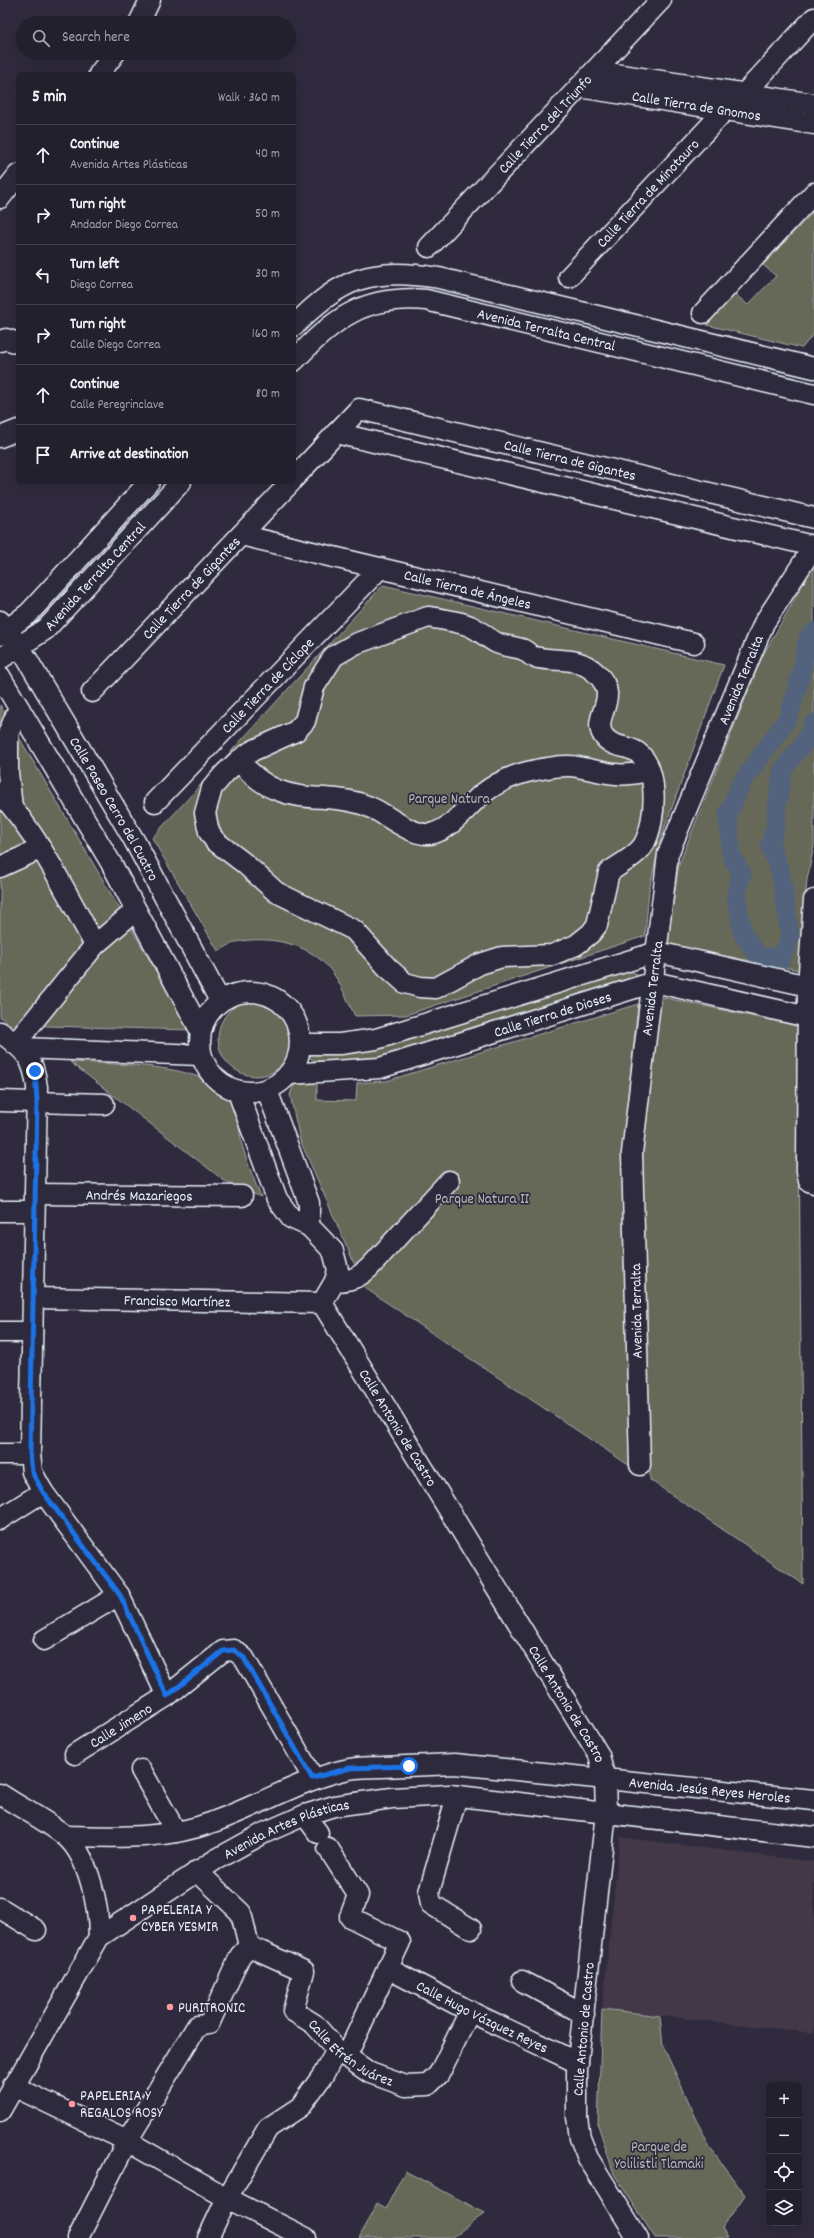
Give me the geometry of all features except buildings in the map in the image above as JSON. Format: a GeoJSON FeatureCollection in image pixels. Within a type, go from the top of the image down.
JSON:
{"type":"FeatureCollection","features":[{"type":"Feature","properties":{"kind":"street"},"geometry":{"type":"LineString","coordinates":[[142,16],[150,0]]}},
{"type":"Feature","properties":{"kind":"street","name":"Calle Tierra del Triunfo"},"geometry":{"type":"LineString","coordinates":[[429,247],[661,0]]}},
{"type":"Feature","properties":{"kind":"street"},"geometry":{"type":"LineString","coordinates":[[744,94],[814,18]]}},
{"type":"Feature","properties":{"kind":"street"},"geometry":{"type":"LineString","coordinates":[[101,72],[110,60]]}},
{"type":"Feature","properties":{"kind":"street","name":"Calle Tierra de Gnomos"},"geometry":{"type":"LineString","coordinates":[[595,71],[814,104]]}},
{"type":"Feature","properties":{"kind":"street","name":"Calle Tierra de Gnomos"},"geometry":{"type":"LineString","coordinates":[[579,87],[814,124]]}},
{"type":"Feature","properties":{"kind":"street","name":"Calle Tierra de Minotauro"},"geometry":{"type":"LineString","coordinates":[[570,277],[725,110]]}},
{"type":"Feature","properties":{"kind":"street"},"geometry":{"type":"LineString","coordinates":[[0,198],[16,178]]}},
{"type":"Feature","properties":{"kind":"street"},"geometry":{"type":"LineString","coordinates":[[702,313],[814,193]]}},
{"type":"Feature","properties":{"kind":"street","name":"Avenida Terralta Central"},"geometry":{"type":"LineString","coordinates":[[296,324],[314,305],[336,290],[356,281],[375,274],[415,274],[439,278],[814,368]]}},
{"type":"Feature","properties":{"kind":"street","name":"Avenida Terralta Central"},"geometry":{"type":"LineString","coordinates":[[296,359],[320,334],[354,311],[379,303],[411,299],[426,300],[814,394]]}},
{"type":"Feature","properties":{"kind":"street"},"geometry":{"type":"LineString","coordinates":[[0,341],[6,339],[16,342]]}},
{"type":"Feature","properties":{"kind":"street","name":"Calle Tierra de Gigantes"},"geometry":{"type":"LineString","coordinates":[[296,476],[359,409],[814,518]]}},
{"type":"Feature","properties":{"kind":"street"},"geometry":{"type":"LineString","coordinates":[[0,437],[16,431]]}},
{"type":"Feature","properties":{"kind":"street","name":"Calle Tierra de Gigantes"},"geometry":{"type":"LineString","coordinates":[[336,433],[814,546]]}},
{"type":"Feature","properties":{"kind":"street","name":"Avenida Terralta Central"},"geometry":{"type":"LineString","coordinates":[[2,628],[29,613],[147,484]]}},
{"type":"Feature","properties":{"kind":"street","name":"Avenida Terralta Central"},"geometry":{"type":"LineString","coordinates":[[0,659],[46,629],[179,484]]}},
{"type":"Feature","properties":{"kind":"street","name":"Calle Tierra de Gigantes"},"geometry":{"type":"LineString","coordinates":[[92,692],[288,484]]}},
{"type":"Feature","properties":{"kind":"street","name":"Calle Tierra de Ángeles"},"geometry":{"type":"LineString","coordinates":[[242,534],[694,643]]}},
{"type":"Feature","properties":{"kind":"street","name":"Avenida Terralta"},"geometry":{"type":"LineString","coordinates":[[640,1464],[632,1153],[654,982],[668,854],[764,623],[814,546]]}},
{"type":"Feature","properties":{"kind":"street","name":"Calle Tierra de Cíclope"},"geometry":{"type":"LineString","coordinates":[[155,802],[380,568]]}},
{"type":"Feature","properties":{"kind":"street"},"geometry":{"type":"LineString","coordinates":[[428,617],[470,626],[496,643],[524,650],[533,656],[570,659],[583,664],[597,674],[606,688],[608,700],[600,723],[603,735],[610,742],[637,752],[644,759],[649,771],[654,794],[652,819],[644,844],[632,857],[609,872],[597,924],[590,933],[576,945],[552,955],[502,957],[480,964],[436,988],[405,983],[387,968],[354,930],[276,892],[244,863],[215,841],[206,822],[207,804],[212,788],[225,773],[252,751],[296,731],[305,721],[314,687],[334,656],[355,644],[428,617]]}},
{"type":"Feature","properties":{"kind":"street","name":"Calle Paseo Cerro del Cuatro"},"geometry":{"type":"LineString","coordinates":[[2,628],[20,647],[134,840],[220,1001]]}},
{"type":"Feature","properties":{"kind":"street","name":"Calle Paseo Cerro del Cuatro"},"geometry":{"type":"LineString","coordinates":[[0,676],[111,863],[200,1030]]}},
{"type":"Feature","properties":{"kind":"street"},"geometry":{"type":"LineString","coordinates":[[19,708],[8,734],[6,800],[40,849],[95,945]]}},
{"type":"Feature","properties":{"kind":"street"},"geometry":{"type":"LineString","coordinates":[[238,761],[264,784],[277,790],[293,795],[346,799],[370,807],[415,831],[424,834],[434,833],[444,828],[482,794],[518,774],[558,767],[577,767],[612,775],[627,776],[649,771]]}},
{"type":"Feature","properties":{"kind":"street"},"geometry":{"type":"LineString","coordinates":[[111,863],[134,840]]}},
{"type":"Feature","properties":{"kind":"street"},"geometry":{"type":"LineString","coordinates":[[0,868],[40,849]]}},
{"type":"Feature","properties":{"kind":"street"},"geometry":{"type":"LineString","coordinates":[[811,1182],[811,988],[814,900]]}},
{"type":"Feature","properties":{"kind":"street"},"geometry":{"type":"LineString","coordinates":[[12,1041],[95,945],[136,910]]}},
{"type":"Feature","properties":{"kind":"street","name":"Calle Tierra de Dioses"},"geometry":{"type":"LineString","coordinates":[[301,1044],[340,1044],[376,1039],[657,952],[811,988]]}},
{"type":"Feature","properties":{"kind":"street"},"geometry":{"type":"LineString","coordinates":[[654,982],[811,1019]]}},
{"type":"Feature","properties":{"kind":"street","name":"Calle Tierra de Dioses"},"geometry":{"type":"LineString","coordinates":[[289,1074],[380,1068],[654,982]]}},
{"type":"Feature","properties":{"kind":"street"},"geometry":{"type":"LineString","coordinates":[[256,992],[274,998],[288,1009],[298,1025],[301,1044],[297,1060],[289,1074],[279,1084],[267,1090],[253,1093],[238,1092],[222,1084],[208,1072],[200,1055],[200,1030],[208,1014],[220,1001],[237,993],[256,992]]}},
{"type":"Feature","properties":{"kind":"street"},"geometry":{"type":"LineString","coordinates":[[12,1041],[200,1055]]}},
{"type":"Feature","properties":{"kind":"street"},"geometry":{"type":"LineString","coordinates":[[12,1041],[35,1071],[37,1102],[30,1454],[32,1472],[43,1492],[120,1595],[167,1696]]}},
{"type":"Feature","properties":{"kind":"street"},"geometry":{"type":"LineString","coordinates":[[267,1090],[308,1203],[309,1226]]}},
{"type":"Feature","properties":{"kind":"street"},"geometry":{"type":"LineString","coordinates":[[238,1092],[277,1199],[291,1218],[309,1226],[333,1251],[338,1270],[335,1281],[322,1303]]}},
{"type":"Feature","properties":{"kind":"street"},"geometry":{"type":"LineString","coordinates":[[0,1101],[104,1104]]}},
{"type":"Feature","properties":{"kind":"street"},"geometry":{"type":"LineString","coordinates":[[335,1281],[349,1281],[359,1277],[449,1181]]}},
{"type":"Feature","properties":{"kind":"street","name":"Andrés Mazariegos"},"geometry":{"type":"LineString","coordinates":[[0,1211],[35,1203],[242,1196]]}},
{"type":"Feature","properties":{"kind":"street","name":"Francisco Martínez"},"geometry":{"type":"LineString","coordinates":[[33,1298],[322,1303]]}},
{"type":"Feature","properties":{"kind":"street","name":"Calle Antonio de Castro"},"geometry":{"type":"LineString","coordinates":[[322,1303],[598,1755],[605,1780],[606,1812],[578,2063],[576,2096],[580,2138],[588,2158],[638,2238]]}},
{"type":"Feature","properties":{"kind":"street"},"geometry":{"type":"LineString","coordinates":[[0,1332],[32,1332]]}},
{"type":"Feature","properties":{"kind":"street"},"geometry":{"type":"LineString","coordinates":[[0,1454],[30,1454]]}},
{"type":"Feature","properties":{"kind":"street"},"geometry":{"type":"LineString","coordinates":[[0,1518],[43,1492]]}},
{"type":"Feature","properties":{"kind":"street"},"geometry":{"type":"LineString","coordinates":[[44,1640],[120,1595]]}},
{"type":"Feature","properties":{"kind":"street","name":"Calle Jimeno"},"geometry":{"type":"LineString","coordinates":[[75,1754],[167,1696],[223,1651],[234,1650],[244,1658],[312,1778]]}},
{"type":"Feature","properties":{"kind":"street"},"geometry":{"type":"LineString","coordinates":[[66,1836],[120,1838],[176,1832],[213,1822],[312,1778],[350,1768],[455,1764],[605,1780]]}},
{"type":"Feature","properties":{"kind":"street"},"geometry":{"type":"LineString","coordinates":[[141,1770],[176,1832]]}},
{"type":"Feature","properties":{"kind":"street","name":"Avenida Jesús Reyes Heroles"},"geometry":{"type":"LineString","coordinates":[[605,1780],[814,1800]]}},
{"type":"Feature","properties":{"kind":"street"},"geometry":{"type":"LineString","coordinates":[[0,1794],[66,1836],[78,1854],[90,1880],[99,1915],[99,1937],[0,2111]]}},
{"type":"Feature","properties":{"kind":"street"},"geometry":{"type":"LineString","coordinates":[[457,1796],[429,1892],[431,1904],[471,1929]]}},
{"type":"Feature","properties":{"kind":"street","name":"Avenida Artes Plásticas"},"geometry":{"type":"LineString","coordinates":[[99,1937],[197,1871],[264,1833],[305,1815],[334,1806],[392,1798],[457,1796],[606,1812]]}},
{"type":"Feature","properties":{"kind":"street"},"geometry":{"type":"LineString","coordinates":[[606,1812],[814,1837]]}},
{"type":"Feature","properties":{"kind":"street"},"geometry":{"type":"LineString","coordinates":[[208,2238],[227,2198],[268,2128],[300,2107],[323,2075],[342,2053],[400,1942],[350,1917],[358,1895],[305,1815]]}},
{"type":"Feature","properties":{"kind":"street"},"geometry":{"type":"LineString","coordinates":[[78,2238],[127,2141],[197,2026],[209,2024],[240,1956],[249,1946],[241,1913],[197,1871]]}},
{"type":"Feature","properties":{"kind":"street"},"geometry":{"type":"LineString","coordinates":[[0,1908],[36,1930]]}},
{"type":"Feature","properties":{"kind":"street","name":"Calle Efrén Juárez"},"geometry":{"type":"LineString","coordinates":[[249,1946],[304,1971],[293,2011],[314,2024],[342,2053],[370,2073],[406,2086],[428,2085],[439,2074],[474,2013]]}},
{"type":"Feature","properties":{"kind":"street","name":"Calle Hugo Vázquez Reyes"},"geometry":{"type":"LineString","coordinates":[[387,1968],[474,2013],[578,2063]]}},
{"type":"Feature","properties":{"kind":"street"},"geometry":{"type":"LineString","coordinates":[[522,1981],[584,2014]]}},
{"type":"Feature","properties":{"kind":"street"},"geometry":{"type":"LineString","coordinates":[[13,2086],[127,2141],[227,2198],[306,2238]]}},
{"type":"Feature","properties":{"kind":"shaded area"},"geometry":{"type":"Polygon","coordinates":[[[620,1837],[814,1862],[814,2033],[602,2009],[620,1837]]]}},
{"type":"Feature","properties":{"kind":"green space"},"geometry":{"type":"Polygon","coordinates":[[[814,211],[814,333],[802,348],[707,325],[735,294],[748,305],[776,276],[763,265],[814,211]]]}},
{"type":"Feature","properties":{"kind":"green space"},"geometry":{"type":"Polygon","coordinates":[[[814,564],[814,845],[807,880],[799,970],[667,945],[679,864],[761,659],[814,564]]]}},
{"type":"Feature","properties":{"kind":"green space","name":"Parque Natura"},"geometry":{"type":"Polygon","coordinates":[[[383,585],[724,665],[661,838],[649,890],[645,936],[406,1015],[355,1016],[341,987],[328,966],[314,955],[294,945],[284,942],[251,940],[235,943],[218,951],[152,838],[383,585]]]}},
{"type":"Feature","properties":{"kind":"green space"},"geometry":{"type":"Polygon","coordinates":[[[0,705],[191,1030],[11,1025],[0,1017],[0,705]]]}},
{"type":"Feature","properties":{"kind":"green space"},"geometry":{"type":"Polygon","coordinates":[[[630,971],[637,974],[633,980],[378,1058],[327,1062],[313,1060],[310,1058],[311,1053],[630,971]]]}},
{"type":"Feature","properties":{"kind":"green space"},"geometry":{"type":"Polygon","coordinates":[[[661,997],[798,1026],[803,1584],[650,1480],[642,1152],[661,997]]]}},
{"type":"Feature","properties":{"kind":"green space"},"geometry":{"type":"Polygon","coordinates":[[[256,1000],[270,1003],[283,1011],[291,1024],[294,1038],[291,1052],[283,1065],[270,1073],[256,1076],[242,1073],[229,1065],[221,1052],[218,1038],[221,1024],[229,1011],[242,1003],[256,1000]]]}},
{"type":"Feature","properties":{"kind":"green space","name":"Parque Natura II"},"geometry":{"type":"Polygon","coordinates":[[[638,1004],[622,1150],[630,1466],[365,1288],[300,1140],[290,1095],[293,1086],[299,1083],[317,1083],[317,1100],[356,1101],[357,1083],[386,1081],[638,1004]]]}},
{"type":"Feature","properties":{"kind":"green space"},"geometry":{"type":"Polygon","coordinates":[[[70,1062],[133,1065],[181,1072],[202,1078],[220,1087],[232,1100],[234,1105],[242,1145],[261,1197],[226,1182],[70,1062]]]}},
{"type":"Feature","properties":{"kind":"green space","name":"Parque de Yolilistli Tlamaki"},"geometry":{"type":"Polygon","coordinates":[[[602,2009],[660,2016],[663,2046],[710,2148],[745,2195],[722,2228],[728,2238],[655,2238],[614,2174],[598,2125],[602,2009]]]}},
{"type":"Feature","properties":{"kind":"green space"},"geometry":{"type":"Polygon","coordinates":[[[405,2171],[485,2213],[451,2238],[359,2238],[377,2203],[386,2208],[405,2171]]]}},
{"type":"Feature","properties":{"kind":"waterway"},"geometry":{"type":"LineString","coordinates":[[814,632],[808,638],[801,675],[788,718],[741,784],[728,815],[731,855],[742,874],[736,895],[743,934],[758,956],[781,959],[790,937],[781,874],[770,845],[776,825],[776,811],[783,769],[803,745],[814,723]]}},
{"type":"Feature","properties":{"kind":"place","name":"PAPELERIA Y CYBER YESMIR"},"geometry":{"type":"Point","coordinates":[133,1918]}},
{"type":"Feature","properties":{"kind":"place","name":"PURITRONIC"},"geometry":{"type":"Point","coordinates":[170,2007]}},
{"type":"Feature","properties":{"kind":"place","name":"PAPELERIA Y REGALOS ROSY"},"geometry":{"type":"Point","coordinates":[72,2104]}},
{"type":"Feature","properties":{"kind":"route"},"geometry":{"type":"LineString","coordinates":[[35,1071],[37,1102],[30,1454],[32,1472],[43,1492],[120,1595],[167,1696],[223,1651],[234,1650],[244,1658],[312,1778],[350,1768],[409,1766]]}}]}
